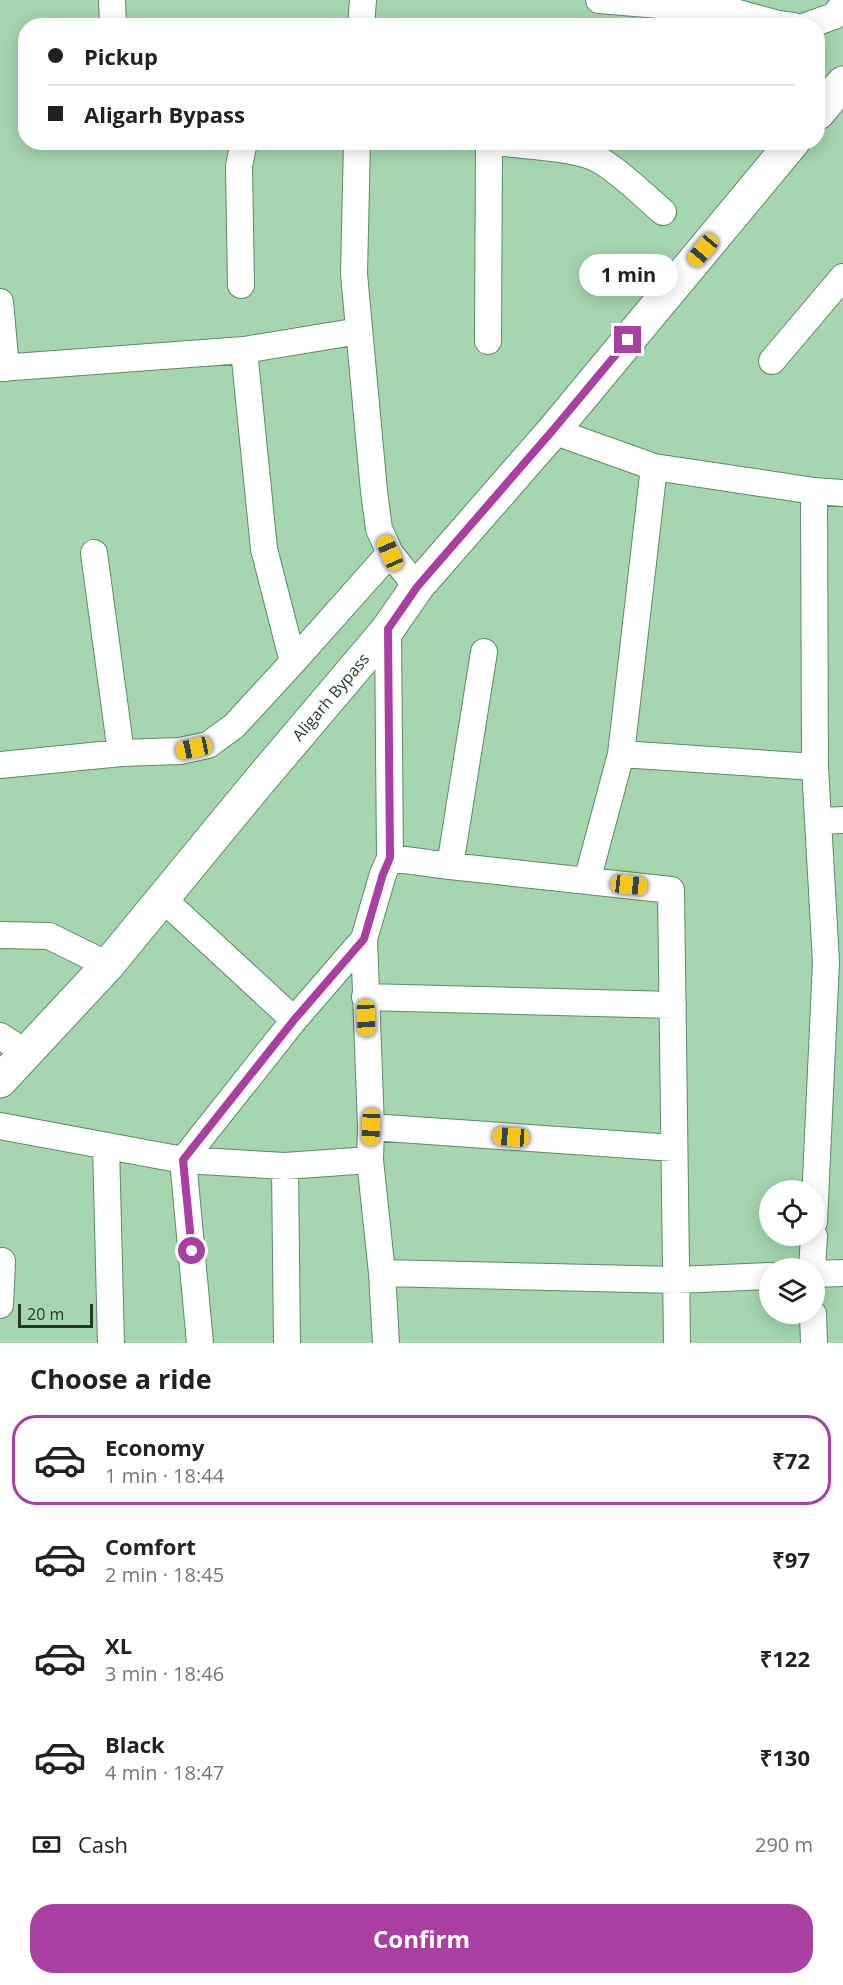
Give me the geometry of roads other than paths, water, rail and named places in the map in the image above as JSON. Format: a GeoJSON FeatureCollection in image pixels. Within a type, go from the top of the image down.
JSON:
{"type":"FeatureCollection","features":[{"type":"Feature","properties":{"kind":"highway"},"geometry":{"type":"LineString","coordinates":[[825,105],[843,83]]}},
{"type":"Feature","properties":{"kind":"highway","name":"Aligarh Bypass"},"geometry":{"type":"LineString","coordinates":[[0,1081],[11,1043],[108,964],[388,629],[403,569],[553,430],[786,150]]}},
{"type":"Feature","properties":{"kind":"street"},"geometry":{"type":"LineString","coordinates":[[112,0],[113,18]]}},
{"type":"Feature","properties":{"kind":"street"},"geometry":{"type":"LineString","coordinates":[[362,18],[363,0]]}},
{"type":"Feature","properties":{"kind":"street"},"geometry":{"type":"LineString","coordinates":[[599,0],[731,11],[756,18]]}},
{"type":"Feature","properties":{"kind":"street"},"geometry":{"type":"LineString","coordinates":[[825,19],[834,15],[843,5]]}},
{"type":"Feature","properties":{"kind":"street"},"geometry":{"type":"LineString","coordinates":[[241,285],[239,166],[242,150]]}},
{"type":"Feature","properties":{"kind":"street"},"geometry":{"type":"LineString","coordinates":[[0,765],[121,753],[180,751],[208,745],[234,726],[293,662],[403,569],[379,529],[374,491],[354,274],[357,150]]}},
{"type":"Feature","properties":{"kind":"street"},"geometry":{"type":"LineString","coordinates":[[488,341],[489,150]]}},
{"type":"Feature","properties":{"kind":"street"},"geometry":{"type":"LineString","coordinates":[[556,150],[599,160],[623,177],[663,212]]}},
{"type":"Feature","properties":{"kind":"street"},"geometry":{"type":"LineString","coordinates":[[772,361],[843,277]]}},
{"type":"Feature","properties":{"kind":"street"},"geometry":{"type":"LineString","coordinates":[[0,303],[3,368],[244,350],[359,330]]}},
{"type":"Feature","properties":{"kind":"street"},"geometry":{"type":"LineString","coordinates":[[244,350],[264,549],[293,662]]}},
{"type":"Feature","properties":{"kind":"street"},"geometry":{"type":"LineString","coordinates":[[553,430],[654,467],[814,491],[843,493]]}},
{"type":"Feature","properties":{"kind":"street"},"geometry":{"type":"LineString","coordinates":[[587,881],[621,754],[654,467]]}},
{"type":"Feature","properties":{"kind":"street"},"geometry":{"type":"LineString","coordinates":[[814,491],[814,767],[831,820],[816,1180]]}},
{"type":"Feature","properties":{"kind":"street"},"geometry":{"type":"LineString","coordinates":[[94,553],[121,753]]}},
{"type":"Feature","properties":{"kind":"street"},"geometry":{"type":"LineString","coordinates":[[386,1343],[382,1273],[370,1160],[371,1127],[364,939],[390,858],[388,629]]}},
{"type":"Feature","properties":{"kind":"street"},"geometry":{"type":"LineString","coordinates":[[450,866],[484,652]]}},
{"type":"Feature","properties":{"kind":"street"},"geometry":{"type":"LineString","coordinates":[[621,754],[814,767]]}},
{"type":"Feature","properties":{"kind":"street"},"geometry":{"type":"LineString","coordinates":[[390,858],[671,890],[677,1343]]}},
{"type":"Feature","properties":{"kind":"street"},"geometry":{"type":"LineString","coordinates":[[162,898],[294,1020]]}},
{"type":"Feature","properties":{"kind":"street"},"geometry":{"type":"LineString","coordinates":[[0,935],[50,936],[108,964]]}},
{"type":"Feature","properties":{"kind":"street"},"geometry":{"type":"LineString","coordinates":[[200,1343],[183,1160],[294,1020],[364,939]]}},
{"type":"Feature","properties":{"kind":"street"},"geometry":{"type":"LineString","coordinates":[[365,997],[673,1005]]}},
{"type":"Feature","properties":{"kind":"street"},"geometry":{"type":"LineString","coordinates":[[0,1126],[183,1160],[285,1166],[370,1160]]}},
{"type":"Feature","properties":{"kind":"street"},"geometry":{"type":"LineString","coordinates":[[371,1127],[674,1148]]}},
{"type":"Feature","properties":{"kind":"street"},"geometry":{"type":"LineString","coordinates":[[106,1146],[111,1343]]}},
{"type":"Feature","properties":{"kind":"street"},"geometry":{"type":"LineString","coordinates":[[285,1166],[287,1343]]}},
{"type":"Feature","properties":{"kind":"street"},"geometry":{"type":"LineString","coordinates":[[0,1305],[2,1262]]}},
{"type":"Feature","properties":{"kind":"street"},"geometry":{"type":"LineString","coordinates":[[825,1273],[843,1272]]}},
{"type":"Feature","properties":{"kind":"street"},"geometry":{"type":"LineString","coordinates":[[382,1273],[676,1280],[759,1276]]}},
{"type":"Feature","properties":{"kind":"street"},"geometry":{"type":"LineString","coordinates":[[813,1324],[814,1343]]}}]}
